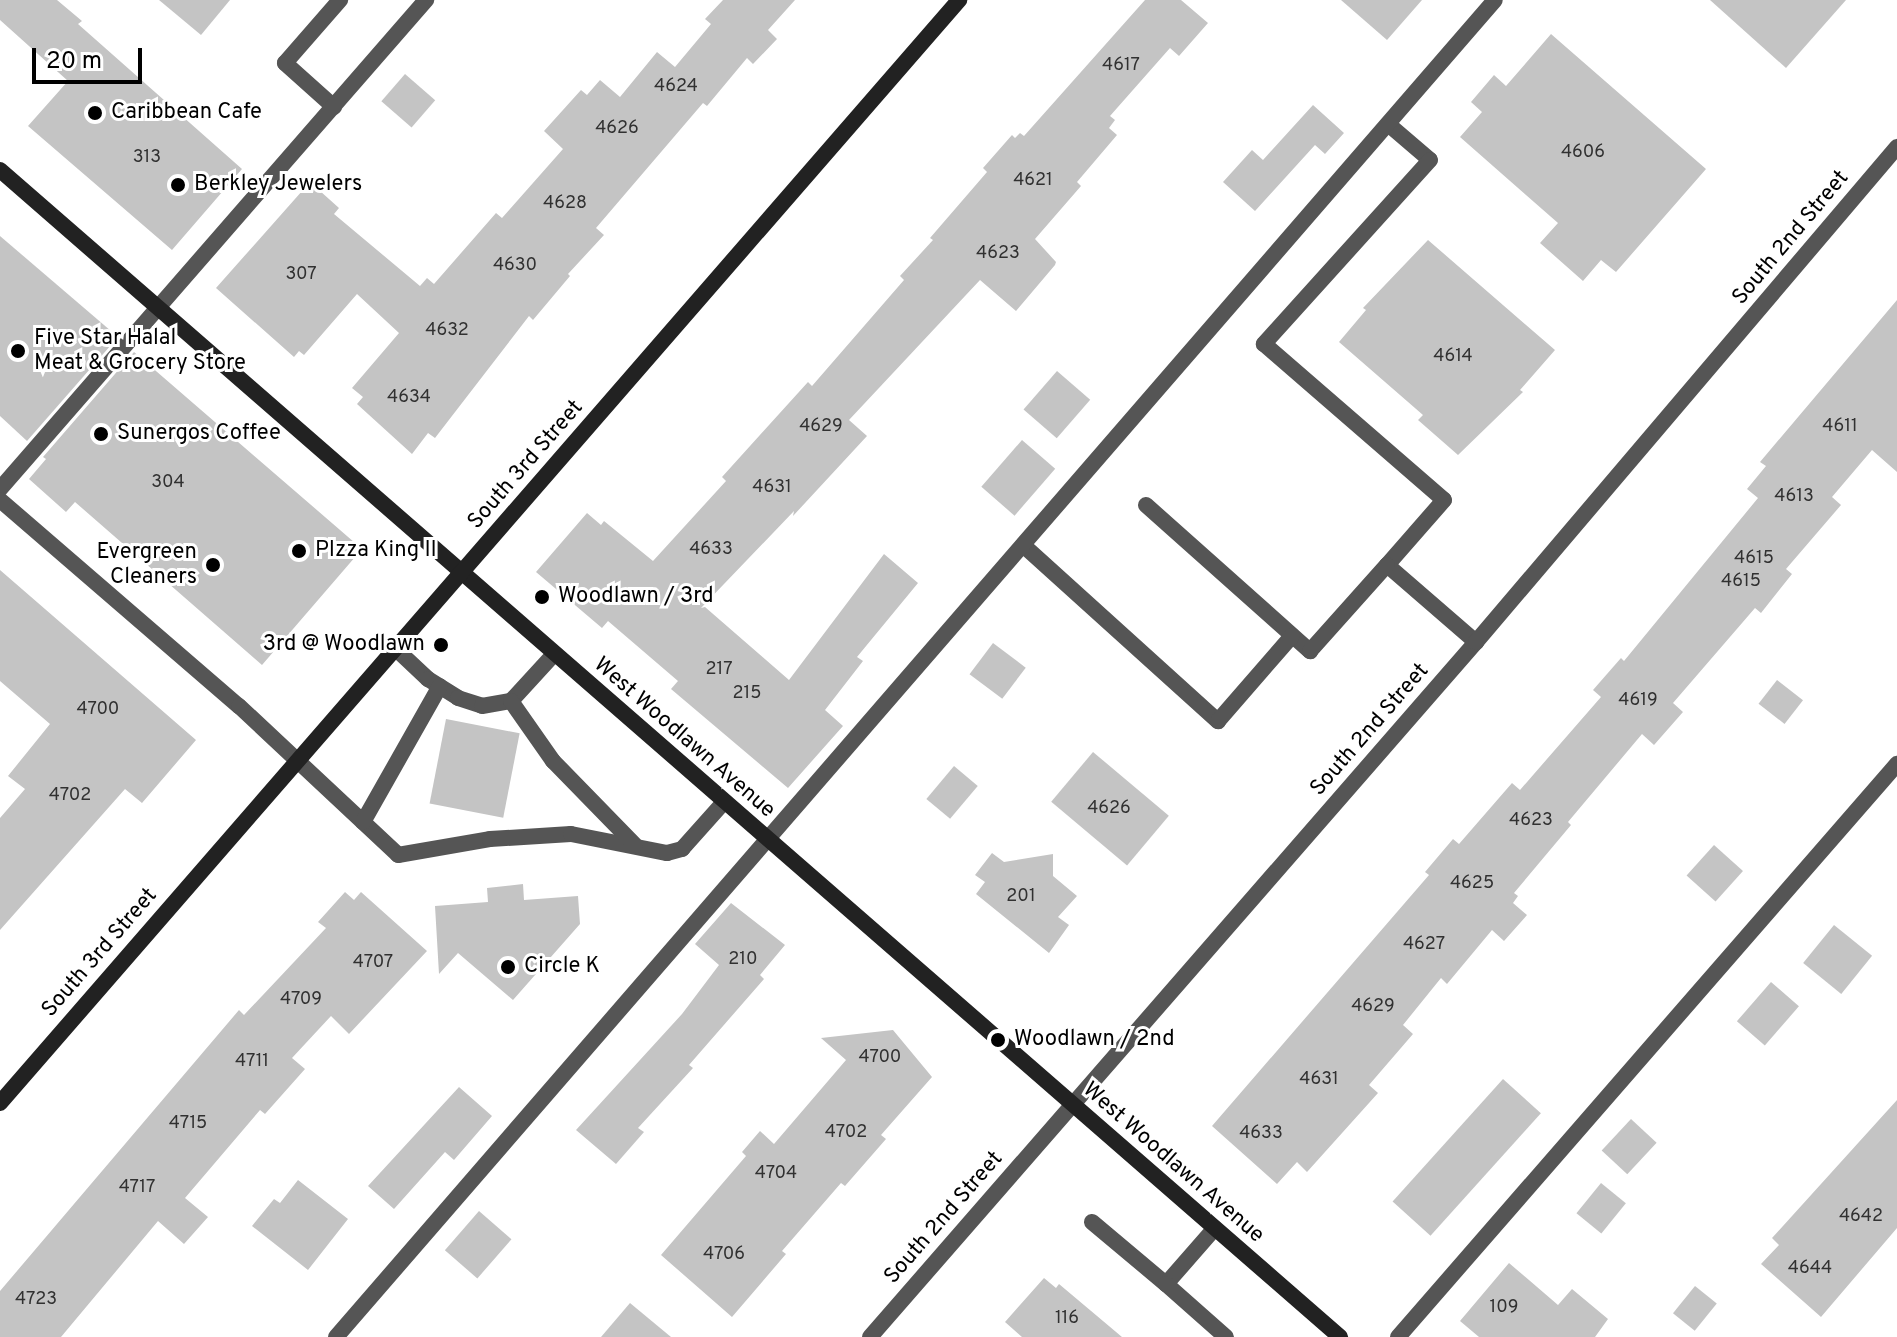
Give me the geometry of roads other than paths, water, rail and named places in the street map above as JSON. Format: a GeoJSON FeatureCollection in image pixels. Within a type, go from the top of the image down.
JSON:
{"type":"FeatureCollection","features":[{"type":"Feature","properties":{"kind":"main road","name":"South 3rd Street"},"geometry":{"type":"LineString","coordinates":[[0,1103],[959,0]]}},
{"type":"Feature","properties":{"kind":"main road","name":"West Woodlawn Avenue"},"geometry":{"type":"LineString","coordinates":[[0,170],[1340,1337]]}},
{"type":"Feature","properties":{"kind":"street"},"geometry":{"type":"LineString","coordinates":[[334,107],[285,63],[340,0]]}},
{"type":"Feature","properties":{"kind":"street"},"geometry":{"type":"LineString","coordinates":[[0,489],[426,0]]}},
{"type":"Feature","properties":{"kind":"street"},"geometry":{"type":"LineString","coordinates":[[336,1337],[1495,0]]}},
{"type":"Feature","properties":{"kind":"street"},"geometry":{"type":"LineString","coordinates":[[1146,505],[1310,651],[1444,500],[1264,344],[1430,160],[1388,124]]}},
{"type":"Feature","properties":{"kind":"street","name":"South 2nd Street"},"geometry":{"type":"LineString","coordinates":[[870,1337],[1476,642],[1897,147]]}},
{"type":"Feature","properties":{"kind":"street"},"geometry":{"type":"LineString","coordinates":[[0,500],[297,760],[398,855],[529,835],[571,834],[667,853],[682,849],[724,802]]}},
{"type":"Feature","properties":{"kind":"street"},"geometry":{"type":"LineString","coordinates":[[1023,545],[1218,721],[1292,636]]}},
{"type":"Feature","properties":{"kind":"street"},"geometry":{"type":"LineString","coordinates":[[1387,565],[1476,642]]}},
{"type":"Feature","properties":{"kind":"street"},"geometry":{"type":"LineString","coordinates":[[396,649],[440,686],[482,706],[511,701],[554,654]]}},
{"type":"Feature","properties":{"kind":"street"},"geometry":{"type":"LineString","coordinates":[[363,822],[440,686]]}},
{"type":"Feature","properties":{"kind":"street"},"geometry":{"type":"LineString","coordinates":[[511,701],[553,761],[636,847]]}},
{"type":"Feature","properties":{"kind":"street"},"geometry":{"type":"LineString","coordinates":[[1398,1337],[1897,764]]}},
{"type":"Feature","properties":{"kind":"street"},"geometry":{"type":"LineString","coordinates":[[1092,1222],[1226,1337]]}},
{"type":"Feature","properties":{"kind":"street"},"geometry":{"type":"LineString","coordinates":[[1166,1284],[1215,1228]]}},
{"type":"Feature","properties":{"kind":"place","name":"Caribbean Cafe"},"geometry":{"type":"Point","coordinates":[95,113]}},
{"type":"Feature","properties":{"kind":"place","name":"Berkley Jewelers"},"geometry":{"type":"Point","coordinates":[178,185]}},
{"type":"Feature","properties":{"kind":"place","name":"Five Star Halal Meat & Grocery Store"},"geometry":{"type":"Point","coordinates":[18,351]}},
{"type":"Feature","properties":{"kind":"place","name":"Sunergos Coffee"},"geometry":{"type":"Point","coordinates":[101,434]}},
{"type":"Feature","properties":{"kind":"place","name":"PIzza King II"},"geometry":{"type":"Point","coordinates":[299,551]}},
{"type":"Feature","properties":{"kind":"place","name":"Evergreen Cleaners"},"geometry":{"type":"Point","coordinates":[213,565]}},
{"type":"Feature","properties":{"kind":"place","name":"Woodlawn / 3rd"},"geometry":{"type":"Point","coordinates":[542,597]}},
{"type":"Feature","properties":{"kind":"place","name":"3rd @ Woodlawn"},"geometry":{"type":"Point","coordinates":[441,645]}},
{"type":"Feature","properties":{"kind":"place","name":"Circle K"},"geometry":{"type":"Point","coordinates":[508,967]}},
{"type":"Feature","properties":{"kind":"place","name":"Woodlawn / 2nd"},"geometry":{"type":"Point","coordinates":[998,1040]}}]}
